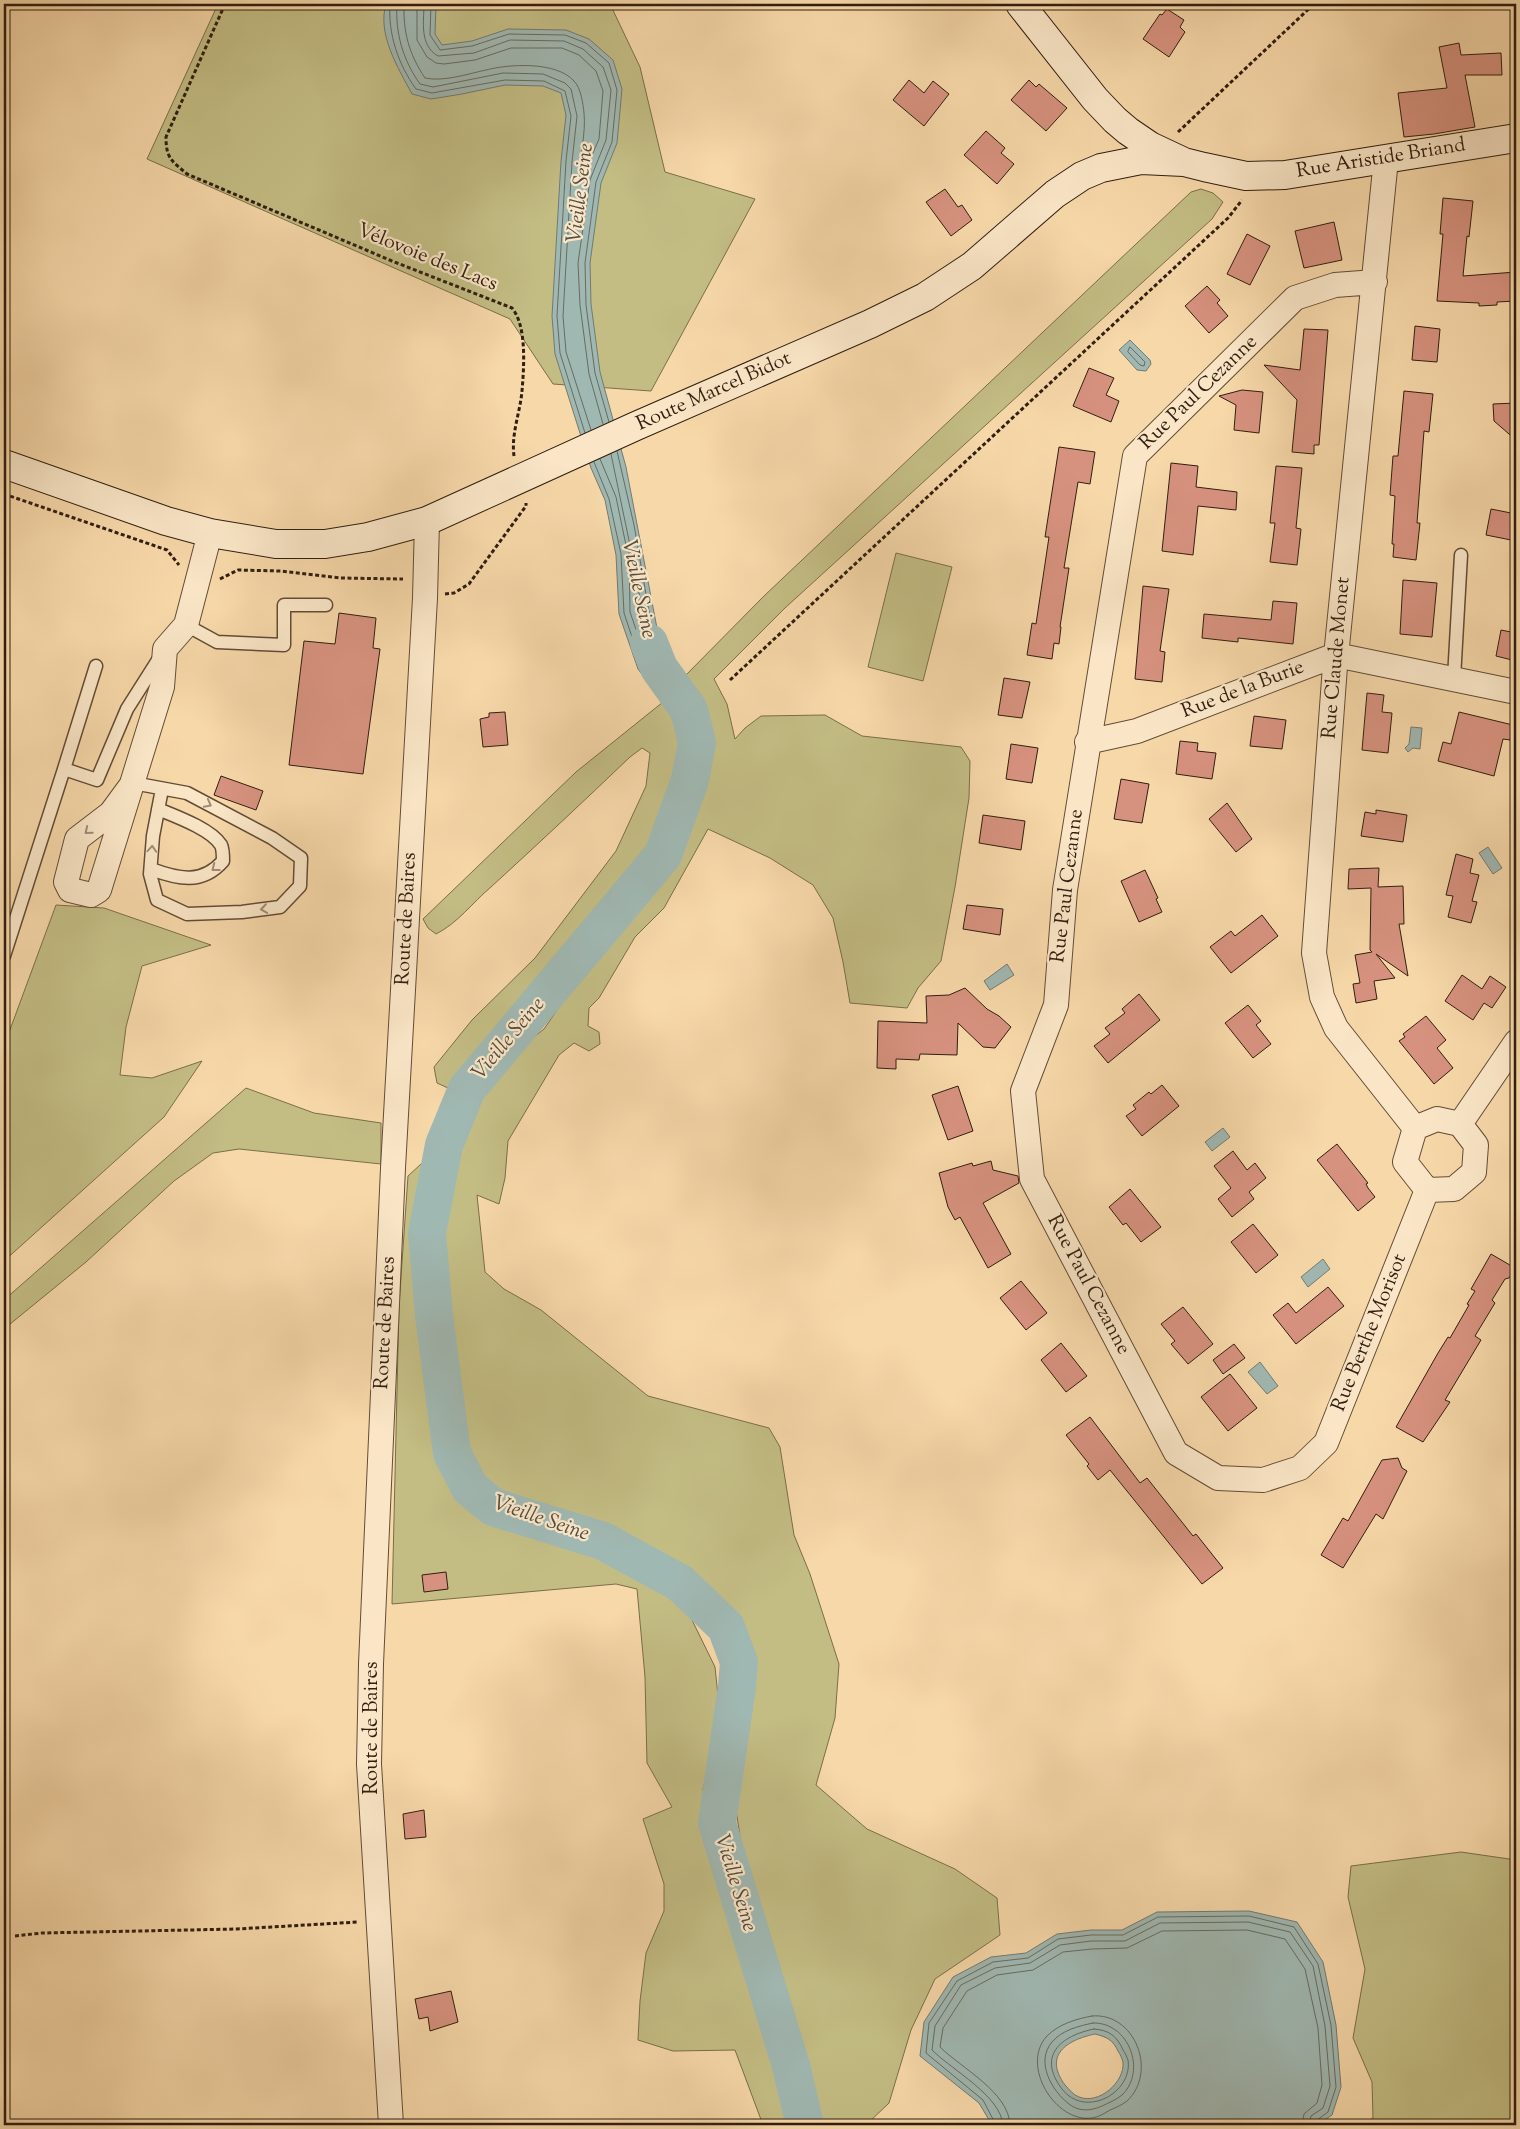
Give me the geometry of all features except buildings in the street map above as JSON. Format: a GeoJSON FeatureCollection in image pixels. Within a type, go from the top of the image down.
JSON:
{"type":"FeatureCollection","features":[{"type":"Feature","properties":{"kind":"street"},"geometry":{"type":"LineString","coordinates":[[1020,4],[1095,99],[1115,120],[1128,131],[1159,150],[1184,162]]}},
{"type":"Feature","properties":{"kind":"street","name":"Rue Aristide Briand"},"geometry":{"type":"LineString","coordinates":[[1184,162],[1229,173],[1285,175],[1516,138]]}},
{"type":"Feature","properties":{"kind":"street","name":"Rue Claude Monet"},"geometry":{"type":"LineString","coordinates":[[1386,159],[1336,655],[1314,953],[1322,996],[1336,1028],[1416,1128]]}},
{"type":"Feature","properties":{"kind":"street","name":"Route Marcel Bidot"},"geometry":{"type":"LineString","coordinates":[[4,464],[166,521],[210,533],[276,544],[325,544],[368,537],[427,521],[636,426],[870,324],[925,297],[972,266],[1055,194],[1082,176],[1101,168],[1141,160],[1184,162]]}},
{"type":"Feature","properties":{"kind":"street","name":"Rue Paul Cezanne"},"geometry":{"type":"LineString","coordinates":[[1300,1468],[1263,1480],[1218,1478],[1176,1453],[1032,1179],[1023,1091],[1056,1005],[1064,890],[1135,456],[1295,298],[1335,285],[1375,282]]}},
{"type":"Feature","properties":{"kind":"street","name":"Route de Baires"},"geometry":{"type":"LineString","coordinates":[[391,2125],[369,1764],[371,1664],[394,1148],[425,598],[427,521]]}},
{"type":"Feature","properties":{"kind":"street"},"geometry":{"type":"LineString","coordinates":[[133,783],[162,687],[165,649],[186,625],[210,533]]}},
{"type":"Feature","properties":{"kind":"street"},"geometry":{"type":"LineString","coordinates":[[1336,655],[1516,692]]}},
{"type":"Feature","properties":{"kind":"street","name":"Rue de la Burie"},"geometry":{"type":"LineString","coordinates":[[1088,742],[1137,731],[1336,655]]}},
{"type":"Feature","properties":{"kind":"street"},"geometry":{"type":"LineString","coordinates":[[1460,1124],[1516,1042]]}},
{"type":"Feature","properties":{"kind":"street"},"geometry":{"type":"LineString","coordinates":[[1437,1119],[1460,1124],[1476,1145],[1474,1172],[1454,1190],[1427,1190],[1405,1162],[1416,1128],[1437,1119]]}},
{"type":"Feature","properties":{"kind":"street","name":"Rue Berthe Morisot"},"geometry":{"type":"LineString","coordinates":[[1300,1468],[1326,1443],[1427,1190]]}},
{"type":"Feature","properties":{"kind":"lane"},"geometry":{"type":"LineString","coordinates":[[1454,678],[1461,555]]}},
{"type":"Feature","properties":{"kind":"lane"},"geometry":{"type":"LineString","coordinates":[[186,625],[216,642],[284,645],[284,605],[326,605]]}},
{"type":"Feature","properties":{"kind":"lane"},"geometry":{"type":"LineString","coordinates":[[64,770],[98,780],[127,709],[165,649]]}},
{"type":"Feature","properties":{"kind":"lane"},"geometry":{"type":"LineString","coordinates":[[4,956],[96,666]]}},
{"type":"Feature","properties":{"kind":"lane"},"geometry":{"type":"LineString","coordinates":[[133,783],[162,788],[187,793],[272,838],[300,858],[300,886],[280,907],[242,912],[188,914],[157,900],[150,874],[153,836],[162,788]]}},
{"type":"Feature","properties":{"kind":"lane"},"geometry":{"type":"LineString","coordinates":[[151,869],[189,879],[214,872],[223,861],[222,846],[213,837],[190,823],[158,808]]}},
{"type":"Feature","properties":{"kind":"path","name":"Vélovoie des Lacs"},"geometry":{"type":"LineString","coordinates":[[225,4],[166,137],[166,150],[170,160],[187,174],[392,261],[512,308],[518,316],[522,333],[522,391],[512,443],[516,464],[523,478],[526,506],[469,584],[454,593],[425,598]]}},
{"type":"Feature","properties":{"kind":"path"},"geometry":{"type":"LineString","coordinates":[[1159,150],[1314,4]]}},
{"type":"Feature","properties":{"kind":"path"},"geometry":{"type":"LineString","coordinates":[[730,680],[1228,218],[1253,175]]}},
{"type":"Feature","properties":{"kind":"path"},"geometry":{"type":"LineString","coordinates":[[15,1936],[42,1933],[237,1929],[379,1922]]}},
{"type":"Feature","properties":{"kind":"shaded area"},"geometry":{"type":"Polygon","coordinates":[[[218,4],[610,4],[640,67],[665,172],[755,199],[651,391],[553,384],[510,319],[147,159],[218,4]]]}},
{"type":"Feature","properties":{"kind":"shaded area"},"geometry":{"type":"Polygon","coordinates":[[[1201,189],[1213,193],[1223,202],[1212,219],[785,608],[714,679],[727,704],[735,739],[745,728],[761,716],[825,715],[862,736],[961,747],[970,761],[969,798],[941,961],[918,988],[907,1008],[850,1003],[833,918],[813,885],[770,858],[708,829],[664,908],[635,937],[599,998],[589,1008],[588,1026],[599,1032],[600,1044],[589,1051],[574,1043],[559,1055],[508,1141],[505,1178],[499,1204],[477,1195],[485,1272],[504,1289],[541,1310],[648,1396],[769,1428],[780,1447],[794,1535],[810,1574],[839,1664],[835,1718],[816,1785],[867,1829],[955,1869],[997,1898],[1000,1935],[935,1979],[911,2030],[889,2103],[866,2125],[818,2125],[813,2098],[744,1862],[736,1810],[737,1790],[752,1709],[751,1665],[737,1623],[669,1566],[603,1530],[493,1501],[470,1478],[458,1445],[444,1356],[432,1245],[438,1201],[461,1122],[488,1074],[544,1029],[590,962],[657,880],[694,805],[706,749],[705,718],[683,678],[764,596],[1191,192],[1201,189]]]}},
{"type":"Feature","properties":{"kind":"shaded area"},"geometry":{"type":"Polygon","coordinates":[[[896,553],[952,567],[923,681],[868,667],[896,553]]]}},
{"type":"Feature","properties":{"kind":"shaded area"},"geometry":{"type":"Polygon","coordinates":[[[663,702],[681,722],[687,737],[685,768],[646,852],[555,966],[460,1077],[448,1088],[437,1083],[434,1067],[472,1020],[535,958],[616,851],[646,786],[650,753],[642,748],[630,757],[458,919],[436,934],[428,928],[423,919],[576,772],[663,702]]]}},
{"type":"Feature","properties":{"kind":"shaded area"},"geometry":{"type":"Polygon","coordinates":[[[56,905],[104,908],[211,945],[142,966],[126,1027],[120,1075],[152,1078],[202,1061],[164,1117],[4,1261],[4,1046],[56,905]]]}},
{"type":"Feature","properties":{"kind":"shaded area"},"geometry":{"type":"Polygon","coordinates":[[[246,1088],[314,1113],[381,1123],[381,1164],[239,1149],[213,1153],[174,1181],[86,1262],[4,1329],[4,1300],[246,1088]]]}},
{"type":"Feature","properties":{"kind":"shaded area"},"geometry":{"type":"Polygon","coordinates":[[[434,1152],[426,1189],[419,1248],[441,1447],[460,1490],[489,1514],[589,1548],[670,1589],[692,1620],[715,1667],[721,1725],[703,1789],[796,2125],[763,2125],[735,2050],[673,2051],[638,2040],[640,2001],[646,1953],[664,1911],[664,1884],[643,1819],[672,1807],[647,1763],[645,1677],[637,1589],[616,1584],[392,1604],[399,1306],[408,1176],[434,1152]]]}},
{"type":"Feature","properties":{"kind":"shaded area"},"geometry":{"type":"Polygon","coordinates":[[[1461,1852],[1516,1860],[1516,2125],[1362,2125],[1373,2118],[1372,2082],[1353,2038],[1365,1969],[1348,1897],[1351,1866],[1461,1852]]]}},
{"type":"Feature","properties":{"kind":"water"},"geometry":{"type":"Polygon","coordinates":[[[386,4],[436,4],[435,34],[442,45],[472,41],[508,29],[566,30],[589,39],[613,60],[622,89],[617,143],[601,183],[590,263],[591,304],[600,372],[626,467],[657,628],[665,649],[683,678],[663,702],[638,669],[619,614],[616,555],[605,500],[591,468],[555,354],[552,316],[561,161],[566,115],[561,93],[543,86],[505,85],[431,99],[412,94],[390,50],[384,27],[386,4]]]}},
{"type":"Feature","properties":{"kind":"water"},"geometry":{"type":"Polygon","coordinates":[[[1130,340],[1150,360],[1151,364],[1146,371],[1137,370],[1119,350],[1130,340]]]}},
{"type":"Feature","properties":{"kind":"water"},"geometry":{"type":"Polygon","coordinates":[[[1411,727],[1422,728],[1420,749],[1413,748],[1408,752],[1405,748],[1409,744],[1411,727]]]}},
{"type":"Feature","properties":{"kind":"water"},"geometry":{"type":"Polygon","coordinates":[[[1488,847],[1502,868],[1493,874],[1479,853],[1488,847]]]}},
{"type":"Feature","properties":{"kind":"water"},"geometry":{"type":"Polygon","coordinates":[[[1007,964],[1014,975],[990,990],[984,981],[1007,964]]]}},
{"type":"Feature","properties":{"kind":"water"},"geometry":{"type":"Polygon","coordinates":[[[1223,1128],[1230,1137],[1212,1151],[1205,1142],[1223,1128]]]}},
{"type":"Feature","properties":{"kind":"water"},"geometry":{"type":"Polygon","coordinates":[[[1323,1259],[1330,1269],[1308,1287],[1301,1277],[1323,1259]]]}},
{"type":"Feature","properties":{"kind":"water"},"geometry":{"type":"Polygon","coordinates":[[[1260,1362],[1278,1386],[1267,1394],[1248,1372],[1260,1362]]]}},
{"type":"Feature","properties":{"kind":"water"},"geometry":{"type":"Polygon","coordinates":[[[1249,1911],[1297,1922],[1323,1962],[1336,2025],[1341,2087],[1332,2115],[1317,2125],[992,2125],[979,2103],[920,2056],[924,2022],[953,1977],[991,1957],[1026,1953],[1057,1934],[1091,1930],[1122,1930],[1157,1912],[1249,1911]],[[1095,2034],[1075,2040],[1067,2045],[1057,2057],[1056,2065],[1065,2085],[1079,2097],[1087,2099],[1095,2098],[1109,2090],[1120,2077],[1123,2070],[1123,2061],[1114,2044],[1106,2038],[1095,2034]]]}},
{"type":"Feature","properties":{"kind":"waterway","name":"Vieille Seine"},"geometry":{"type":"LineString","coordinates":[[649,643],[659,668],[689,710],[697,743],[690,780],[663,855],[467,1089],[444,1145],[427,1233],[434,1315],[452,1453],[470,1488],[493,1507],[603,1541],[680,1583],[726,1627],[739,1662],[717,1823],[791,2066],[805,2125]]}}]}
